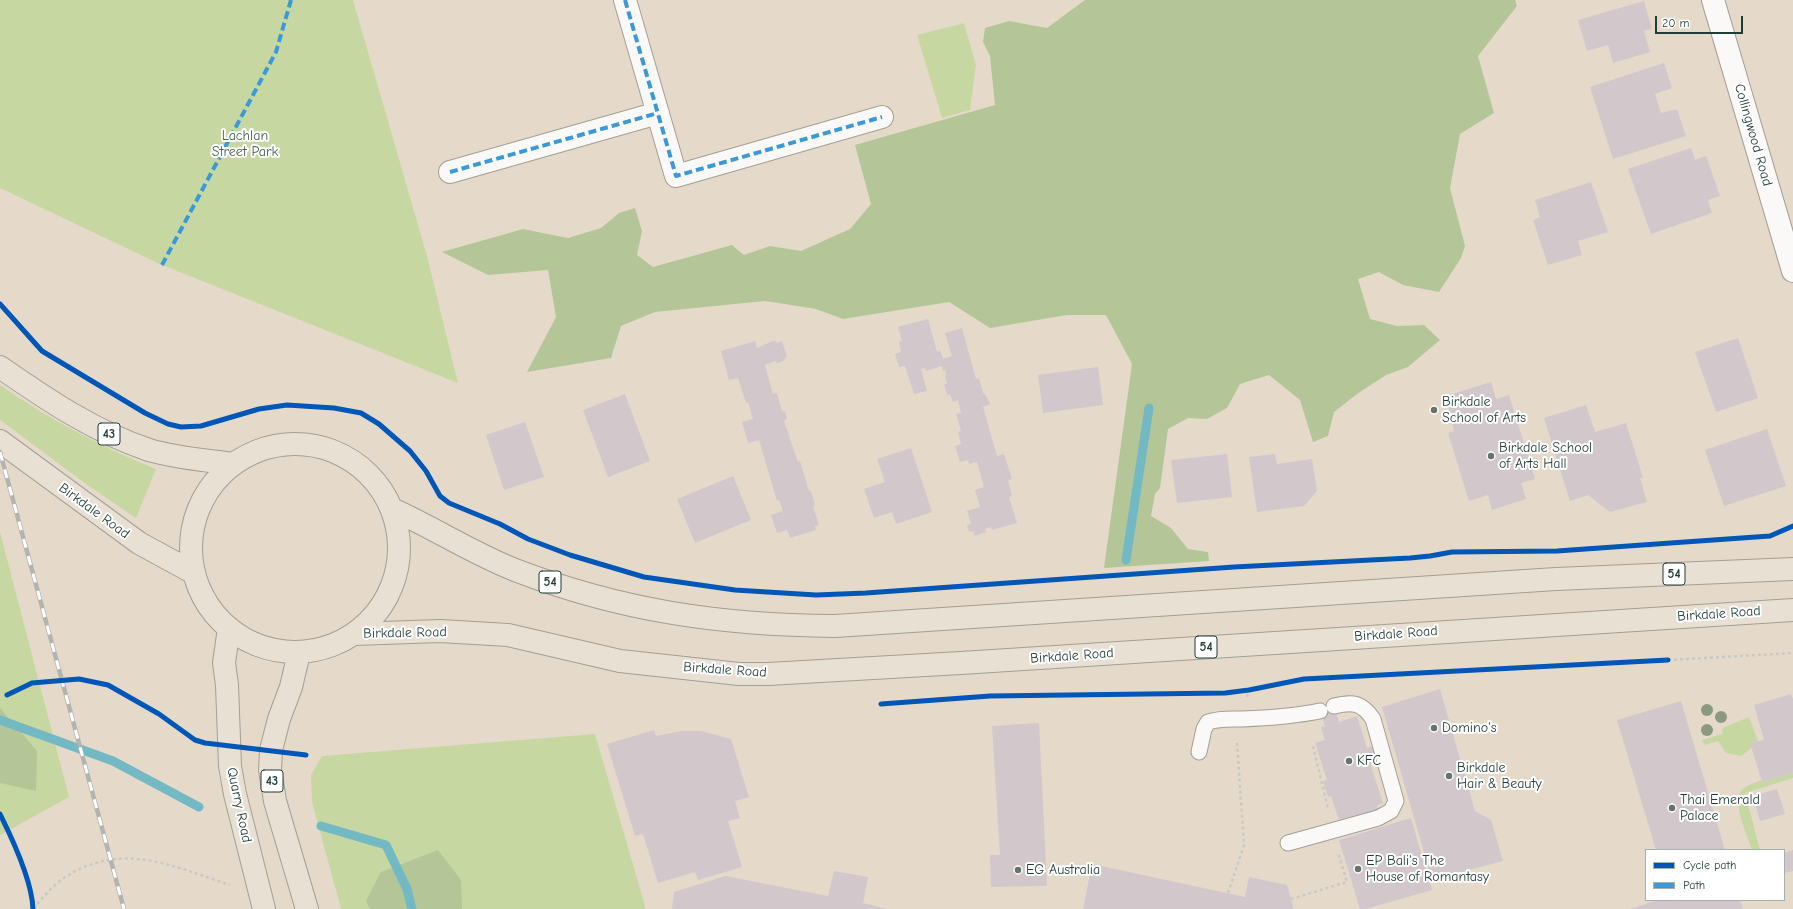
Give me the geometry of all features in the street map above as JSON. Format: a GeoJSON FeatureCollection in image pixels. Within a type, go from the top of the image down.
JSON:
{"type":"FeatureCollection","features":[{"type":"Feature","properties":{"kind":"main road","name":"43"},"geometry":{"type":"LineString","coordinates":[[0,367],[76,416],[115,436],[149,450],[190,459],[233,464]]}},
{"type":"Feature","properties":{"kind":"main road","name":"Birkdale Road"},"geometry":{"type":"LineString","coordinates":[[0,441],[139,542],[194,573]]}},
{"type":"Feature","properties":{"kind":"main road"},"geometry":{"type":"LineString","coordinates":[[292,443],[324,447],[353,460],[376,482],[392,509],[400,544],[396,578],[380,610],[355,634],[328,648],[299,653],[274,650],[250,642],[229,628],[207,603],[194,573],[191,542],[197,512],[211,485],[233,464],[261,448],[292,443]]}},
{"type":"Feature","properties":{"kind":"main road","name":"54"},"geometry":{"type":"LineString","coordinates":[[392,509],[426,525],[471,551],[514,570],[584,594],[651,611],[719,621],[782,626],[835,626],[1556,579],[1793,568]]}},
{"type":"Feature","properties":{"kind":"main road","name":"Birkdale Road"},"geometry":{"type":"LineString","coordinates":[[355,634],[440,631],[508,635],[620,660],[739,674],[768,674],[1793,610]]}},
{"type":"Feature","properties":{"kind":"main road","name":"Quarry Road"},"geometry":{"type":"LineString","coordinates":[[229,628],[224,663],[227,685],[230,766],[235,794],[264,909]]}},
{"type":"Feature","properties":{"kind":"main road","name":"43"},"geometry":{"type":"LineString","coordinates":[[299,653],[291,687],[275,734],[270,770],[275,801],[307,909]]}},
{"type":"Feature","properties":{"kind":"street","name":"Collingwood Road"},"geometry":{"type":"LineString","coordinates":[[1713,0],[1793,271]]}},
{"type":"Feature","properties":{"kind":"street"},"geometry":{"type":"LineString","coordinates":[[627,1],[676,176],[882,117]]}},
{"type":"Feature","properties":{"kind":"street"},"geometry":{"type":"LineString","coordinates":[[450,172],[658,113]]}},
{"type":"Feature","properties":{"kind":"lane"},"geometry":{"type":"LineString","coordinates":[[1199,752],[1204,728],[1208,722],[1219,718],[1241,719],[1302,715],[1346,703],[1359,705],[1367,711],[1374,719],[1396,801],[1391,811],[1378,818],[1288,843]]}},
{"type":"Feature","properties":{"kind":"path"},"geometry":{"type":"LineString","coordinates":[[0,304],[42,351],[145,413],[168,424],[181,427],[201,426],[259,409],[287,405],[334,408],[361,413],[379,424],[410,451],[426,471],[440,496],[449,503],[500,524],[528,539],[570,555],[644,577],[686,584],[775,594],[866,593],[1226,568],[1410,558],[1452,552],[1550,551]]}},
{"type":"Feature","properties":{"kind":"path"},"geometry":{"type":"LineString","coordinates":[[1565,550],[1770,536],[1793,526]]}},
{"type":"Feature","properties":{"kind":"path"},"geometry":{"type":"LineString","coordinates":[[1660,660],[1793,653]]}},
{"type":"Feature","properties":{"kind":"path"},"geometry":{"type":"LineString","coordinates":[[1243,691],[1256,689]]}},
{"type":"Feature","properties":{"kind":"path"},"geometry":{"type":"LineString","coordinates":[[1228,893],[1244,844],[1237,748],[1239,726],[1249,690]]}},
{"type":"Feature","properties":{"kind":"path"},"geometry":{"type":"LineString","coordinates":[[33,909],[62,879],[78,870],[102,862],[128,857],[158,861],[234,886]]}},
{"type":"Feature","properties":{"kind":"path"},"geometry":{"type":"LineString","coordinates":[[33,902],[33,909]]}},
{"type":"Feature","properties":{"kind":"green space","name":"Lachlan Street Park"},"geometry":{"type":"Polygon","coordinates":[[[0,0],[353,0],[427,256],[458,383],[162,265],[0,188],[0,0]]]}},
{"type":"Feature","properties":{"kind":"green space"},"geometry":{"type":"Polygon","coordinates":[[[1085,0],[1515,0],[1517,6],[1478,56],[1494,113],[1460,134],[1450,188],[1465,246],[1461,258],[1439,292],[1403,285],[1379,272],[1358,279],[1370,319],[1397,326],[1424,325],[1440,340],[1408,367],[1386,375],[1357,394],[1334,412],[1328,436],[1313,442],[1300,400],[1269,375],[1240,384],[1227,408],[1207,419],[1188,418],[1168,429],[1160,488],[1155,494],[1151,516],[1171,528],[1188,549],[1208,552],[1209,561],[1104,568],[1132,364],[1106,315],[1067,315],[990,328],[949,302],[843,319],[816,309],[765,301],[655,312],[621,326],[611,358],[527,372],[556,317],[548,270],[488,275],[442,252],[523,229],[568,238],[601,228],[619,213],[635,208],[642,231],[637,255],[653,267],[732,245],[744,255],[770,246],[801,251],[850,229],[871,204],[855,145],[995,105],[990,56],[983,42],[985,28],[1009,21],[1047,28],[1085,0]]]}},
{"type":"Feature","properties":{"kind":"green space"},"geometry":{"type":"Polygon","coordinates":[[[964,23],[976,65],[970,110],[942,118],[917,35],[964,23]]]}},
{"type":"Feature","properties":{"kind":"green space"},"geometry":{"type":"Polygon","coordinates":[[[0,385],[76,432],[156,469],[136,518],[86,484],[0,420],[0,385]]]}},
{"type":"Feature","properties":{"kind":"green space"},"geometry":{"type":"Polygon","coordinates":[[[0,532],[69,797],[0,835],[0,532]]]}},
{"type":"Feature","properties":{"kind":"green space"},"geometry":{"type":"Polygon","coordinates":[[[0,708],[37,751],[36,791],[0,783],[0,708]]]}},
{"type":"Feature","properties":{"kind":"green space"},"geometry":{"type":"Polygon","coordinates":[[[1749,717],[1758,741],[1750,743],[1752,748],[1741,756],[1726,753],[1718,741],[1705,745],[1702,740],[1722,734],[1723,728],[1749,717]]]}},
{"type":"Feature","properties":{"kind":"green space"},"geometry":{"type":"Polygon","coordinates":[[[595,734],[646,909],[341,909],[312,802],[311,775],[322,756],[595,734]]]}},
{"type":"Feature","properties":{"kind":"green space"},"geometry":{"type":"Polygon","coordinates":[[[1793,773],[1793,778],[1745,793],[1760,849],[1752,849],[1741,819],[1738,802],[1739,795],[1746,787],[1761,780],[1762,782],[1793,773]]]}},
{"type":"Feature","properties":{"kind":"green space"},"geometry":{"type":"Polygon","coordinates":[[[438,850],[461,880],[462,909],[370,909],[366,901],[381,872],[438,850]]]}},
{"type":"Feature","properties":{"kind":"building"},"geometry":{"type":"Polygon","coordinates":[[[1644,1],[1652,29],[1644,31],[1650,52],[1613,63],[1608,45],[1587,51],[1578,20],[1644,1]]]}},
{"type":"Feature","properties":{"kind":"building"},"geometry":{"type":"Polygon","coordinates":[[[1664,63],[1672,88],[1655,94],[1661,113],[1677,109],[1686,136],[1613,159],[1590,87],[1664,63]]]}},
{"type":"Feature","properties":{"kind":"building"},"geometry":{"type":"Polygon","coordinates":[[[1691,148],[1695,160],[1706,156],[1720,196],[1708,200],[1712,213],[1651,234],[1628,169],[1691,148]]]}},
{"type":"Feature","properties":{"kind":"building"},"geometry":{"type":"Polygon","coordinates":[[[1591,182],[1608,232],[1578,241],[1582,255],[1548,265],[1533,220],[1540,217],[1535,200],[1591,182]]]}},
{"type":"Feature","properties":{"kind":"building"},"geometry":{"type":"Polygon","coordinates":[[[928,319],[937,352],[940,350],[943,359],[952,356],[945,333],[962,328],[976,379],[979,378],[983,393],[986,395],[990,404],[983,407],[997,456],[1004,454],[1012,479],[1008,480],[1012,496],[1009,497],[1017,523],[992,530],[991,527],[985,529],[986,532],[975,536],[973,531],[969,532],[967,525],[971,524],[967,511],[980,507],[975,490],[984,487],[977,462],[969,464],[968,460],[960,462],[955,446],[961,444],[958,432],[961,431],[956,414],[961,413],[958,400],[953,402],[950,394],[947,395],[944,384],[947,384],[945,370],[943,371],[942,366],[926,371],[925,368],[921,369],[927,391],[914,394],[905,366],[899,367],[895,354],[901,352],[899,342],[902,341],[898,327],[928,319]]]}},
{"type":"Feature","properties":{"kind":"building"},"geometry":{"type":"Polygon","coordinates":[[[1738,338],[1758,398],[1716,412],[1695,352],[1738,338]]]}},
{"type":"Feature","properties":{"kind":"building"},"geometry":{"type":"Polygon","coordinates":[[[775,340],[776,343],[782,341],[787,356],[783,361],[777,363],[775,361],[765,365],[773,394],[777,393],[782,411],[785,411],[787,418],[784,421],[798,462],[800,461],[809,491],[811,491],[815,505],[813,506],[819,525],[815,526],[816,530],[790,538],[787,530],[777,533],[771,515],[783,511],[779,500],[777,501],[759,440],[748,443],[742,422],[753,419],[738,378],[729,380],[721,351],[755,341],[757,348],[775,340]]]}},
{"type":"Feature","properties":{"kind":"building"},"geometry":{"type":"Polygon","coordinates":[[[1098,367],[1103,405],[1043,413],[1038,375],[1098,367]]]}},
{"type":"Feature","properties":{"kind":"building","name":"Birkdale School of Arts Hall"},"geometry":{"type":"Polygon","coordinates":[[[1491,382],[1496,399],[1509,395],[1535,479],[1521,483],[1526,499],[1492,510],[1488,495],[1469,501],[1448,433],[1454,431],[1446,396],[1491,382]]]}},
{"type":"Feature","properties":{"kind":"building"},"geometry":{"type":"Polygon","coordinates":[[[625,394],[650,461],[608,477],[583,410],[625,394]]]}},
{"type":"Feature","properties":{"kind":"building"},"geometry":{"type":"Polygon","coordinates":[[[1586,405],[1595,432],[1626,423],[1643,478],[1640,478],[1647,502],[1610,512],[1588,495],[1570,501],[1544,418],[1586,405]]]}},
{"type":"Feature","properties":{"kind":"building"},"geometry":{"type":"Polygon","coordinates":[[[525,422],[544,477],[504,490],[486,435],[525,422]]]}},
{"type":"Feature","properties":{"kind":"building"},"geometry":{"type":"Polygon","coordinates":[[[1767,429],[1786,486],[1724,506],[1705,450],[1767,429]]]}},
{"type":"Feature","properties":{"kind":"building"},"geometry":{"type":"Polygon","coordinates":[[[911,448],[932,512],[896,524],[892,512],[874,518],[864,489],[885,482],[877,459],[911,448]]]}},
{"type":"Feature","properties":{"kind":"building"},"geometry":{"type":"Polygon","coordinates":[[[1227,454],[1232,497],[1177,503],[1171,460],[1227,454]]]}},
{"type":"Feature","properties":{"kind":"building"},"geometry":{"type":"Polygon","coordinates":[[[1275,454],[1277,464],[1312,459],[1317,491],[1304,506],[1257,512],[1249,457],[1275,454]]]}},
{"type":"Feature","properties":{"kind":"building"},"geometry":{"type":"Polygon","coordinates":[[[733,476],[751,520],[695,543],[677,499],[733,476]]]}},
{"type":"Feature","properties":{"kind":"building"},"geometry":{"type":"Polygon","coordinates":[[[1440,689],[1475,811],[1491,820],[1503,861],[1432,880],[1382,707],[1440,689]]]}},
{"type":"Feature","properties":{"kind":"building"},"geometry":{"type":"Polygon","coordinates":[[[1791,694],[1793,699],[1793,773],[1762,782],[1750,743],[1764,740],[1754,705],[1791,694]]]}},
{"type":"Feature","properties":{"kind":"building"},"geometry":{"type":"Polygon","coordinates":[[[1681,701],[1725,849],[1656,849],[1617,720],[1681,701]]]}},
{"type":"Feature","properties":{"kind":"building","name":"KFC"},"geometry":{"type":"Polygon","coordinates":[[[1333,703],[1339,722],[1357,716],[1367,748],[1379,744],[1384,759],[1370,763],[1383,803],[1377,805],[1380,815],[1365,820],[1363,813],[1339,820],[1331,796],[1328,797],[1323,781],[1327,780],[1315,743],[1325,740],[1321,727],[1325,726],[1319,707],[1333,703]]]}},
{"type":"Feature","properties":{"kind":"building"},"geometry":{"type":"Polygon","coordinates":[[[1039,723],[1047,886],[991,887],[990,855],[1000,855],[992,726],[1039,723]]]}},
{"type":"Feature","properties":{"kind":"building"},"geometry":{"type":"Polygon","coordinates":[[[654,730],[656,736],[682,731],[701,731],[731,739],[749,797],[735,801],[740,818],[728,821],[742,867],[698,880],[695,872],[658,883],[643,834],[635,836],[607,744],[654,730]]]}},
{"type":"Feature","properties":{"kind":"building"},"geometry":{"type":"Polygon","coordinates":[[[1777,789],[1785,814],[1760,821],[1753,796],[1777,789]]]}},
{"type":"Feature","properties":{"kind":"building"},"geometry":{"type":"Polygon","coordinates":[[[1411,818],[1432,890],[1366,909],[1360,909],[1339,840],[1411,818]]]}},
{"type":"Feature","properties":{"kind":"building"},"geometry":{"type":"Polygon","coordinates":[[[1793,850],[1793,871],[1785,873],[1785,853],[1793,850]]]}},
{"type":"Feature","properties":{"kind":"building"},"geometry":{"type":"Polygon","coordinates":[[[1092,864],[1245,897],[1249,877],[1287,885],[1294,909],[1083,909],[1092,864]]]}},
{"type":"Feature","properties":{"kind":"building"},"geometry":{"type":"Polygon","coordinates":[[[834,871],[868,877],[863,903],[887,909],[672,909],[674,892],[725,876],[828,896],[834,871]]]}},
{"type":"Feature","properties":{"kind":"building"},"geometry":{"type":"Polygon","coordinates":[[[1655,901],[1740,901],[1743,909],[1630,909],[1655,901]]]}},
{"type":"Feature","properties":{"kind":"waterway"},"geometry":{"type":"LineString","coordinates":[[1126,560],[1149,408]]}},
{"type":"Feature","properties":{"kind":"waterway"},"geometry":{"type":"LineString","coordinates":[[0,720],[113,761],[199,807]]}},
{"type":"Feature","properties":{"kind":"waterway"},"geometry":{"type":"LineString","coordinates":[[321,826],[386,845],[407,889],[412,909]]}},
{"type":"Feature","properties":{"kind":"railway"},"geometry":{"type":"LineString","coordinates":[[0,452],[124,909]]}},
{"type":"Feature","properties":{"kind":"marked path"},"geometry":{"type":"LineString","coordinates":[[162,265],[276,52],[291,0]]}},
{"type":"Feature","properties":{"kind":"marked path"},"geometry":{"type":"LineString","coordinates":[[625,0],[676,176],[882,117]]}},
{"type":"Feature","properties":{"kind":"marked path"},"geometry":{"type":"LineString","coordinates":[[450,172],[658,113]]}},
{"type":"Feature","properties":{"kind":"cycle path"},"geometry":{"type":"LineString","coordinates":[[0,304],[42,351],[145,413],[168,424],[181,427],[201,426],[259,409],[287,405],[334,408],[361,413],[379,424],[410,451],[426,471],[440,496],[449,503],[500,524],[528,539],[570,555],[644,577],[735,590],[816,595],[866,593],[1234,567],[1410,558],[1452,552],[1557,551],[1770,536],[1793,526]]}},
{"type":"Feature","properties":{"kind":"cycle path"},"geometry":{"type":"LineString","coordinates":[[881,704],[990,696],[1225,693],[1249,690],[1304,679],[1668,660]]}},
{"type":"Feature","properties":{"kind":"cycle path"},"geometry":{"type":"LineString","coordinates":[[7,695],[32,683],[79,679],[108,685],[159,714],[195,740],[205,743],[306,755]]}},
{"type":"Feature","properties":{"kind":"cycle path"},"geometry":{"type":"LineString","coordinates":[[0,814],[26,873],[33,909]]}},
{"type":"Feature","properties":{"kind":"place","name":"Birkdale School of Arts"},"geometry":{"type":"Point","coordinates":[1434,410]}},
{"type":"Feature","properties":{"kind":"place","name":"Birkdale School of Arts Hall"},"geometry":{"type":"Point","coordinates":[1491,456]}},
{"type":"Feature","properties":{"kind":"place","name":"Domino's"},"geometry":{"type":"Point","coordinates":[1434,728]}},
{"type":"Feature","properties":{"kind":"place","name":"KFC"},"geometry":{"type":"Point","coordinates":[1349,761]}},
{"type":"Feature","properties":{"kind":"place","name":"Birkdale Hair & Beauty"},"geometry":{"type":"Point","coordinates":[1449,776]}},
{"type":"Feature","properties":{"kind":"place","name":"Thai Emerald Palace"},"geometry":{"type":"Point","coordinates":[1672,808]}},
{"type":"Feature","properties":{"kind":"place","name":"EP Bali's The House of Romantasy"},"geometry":{"type":"Point","coordinates":[1358,869]}},
{"type":"Feature","properties":{"kind":"place","name":"EG Australia"},"geometry":{"type":"Point","coordinates":[1018,870]}}]}
